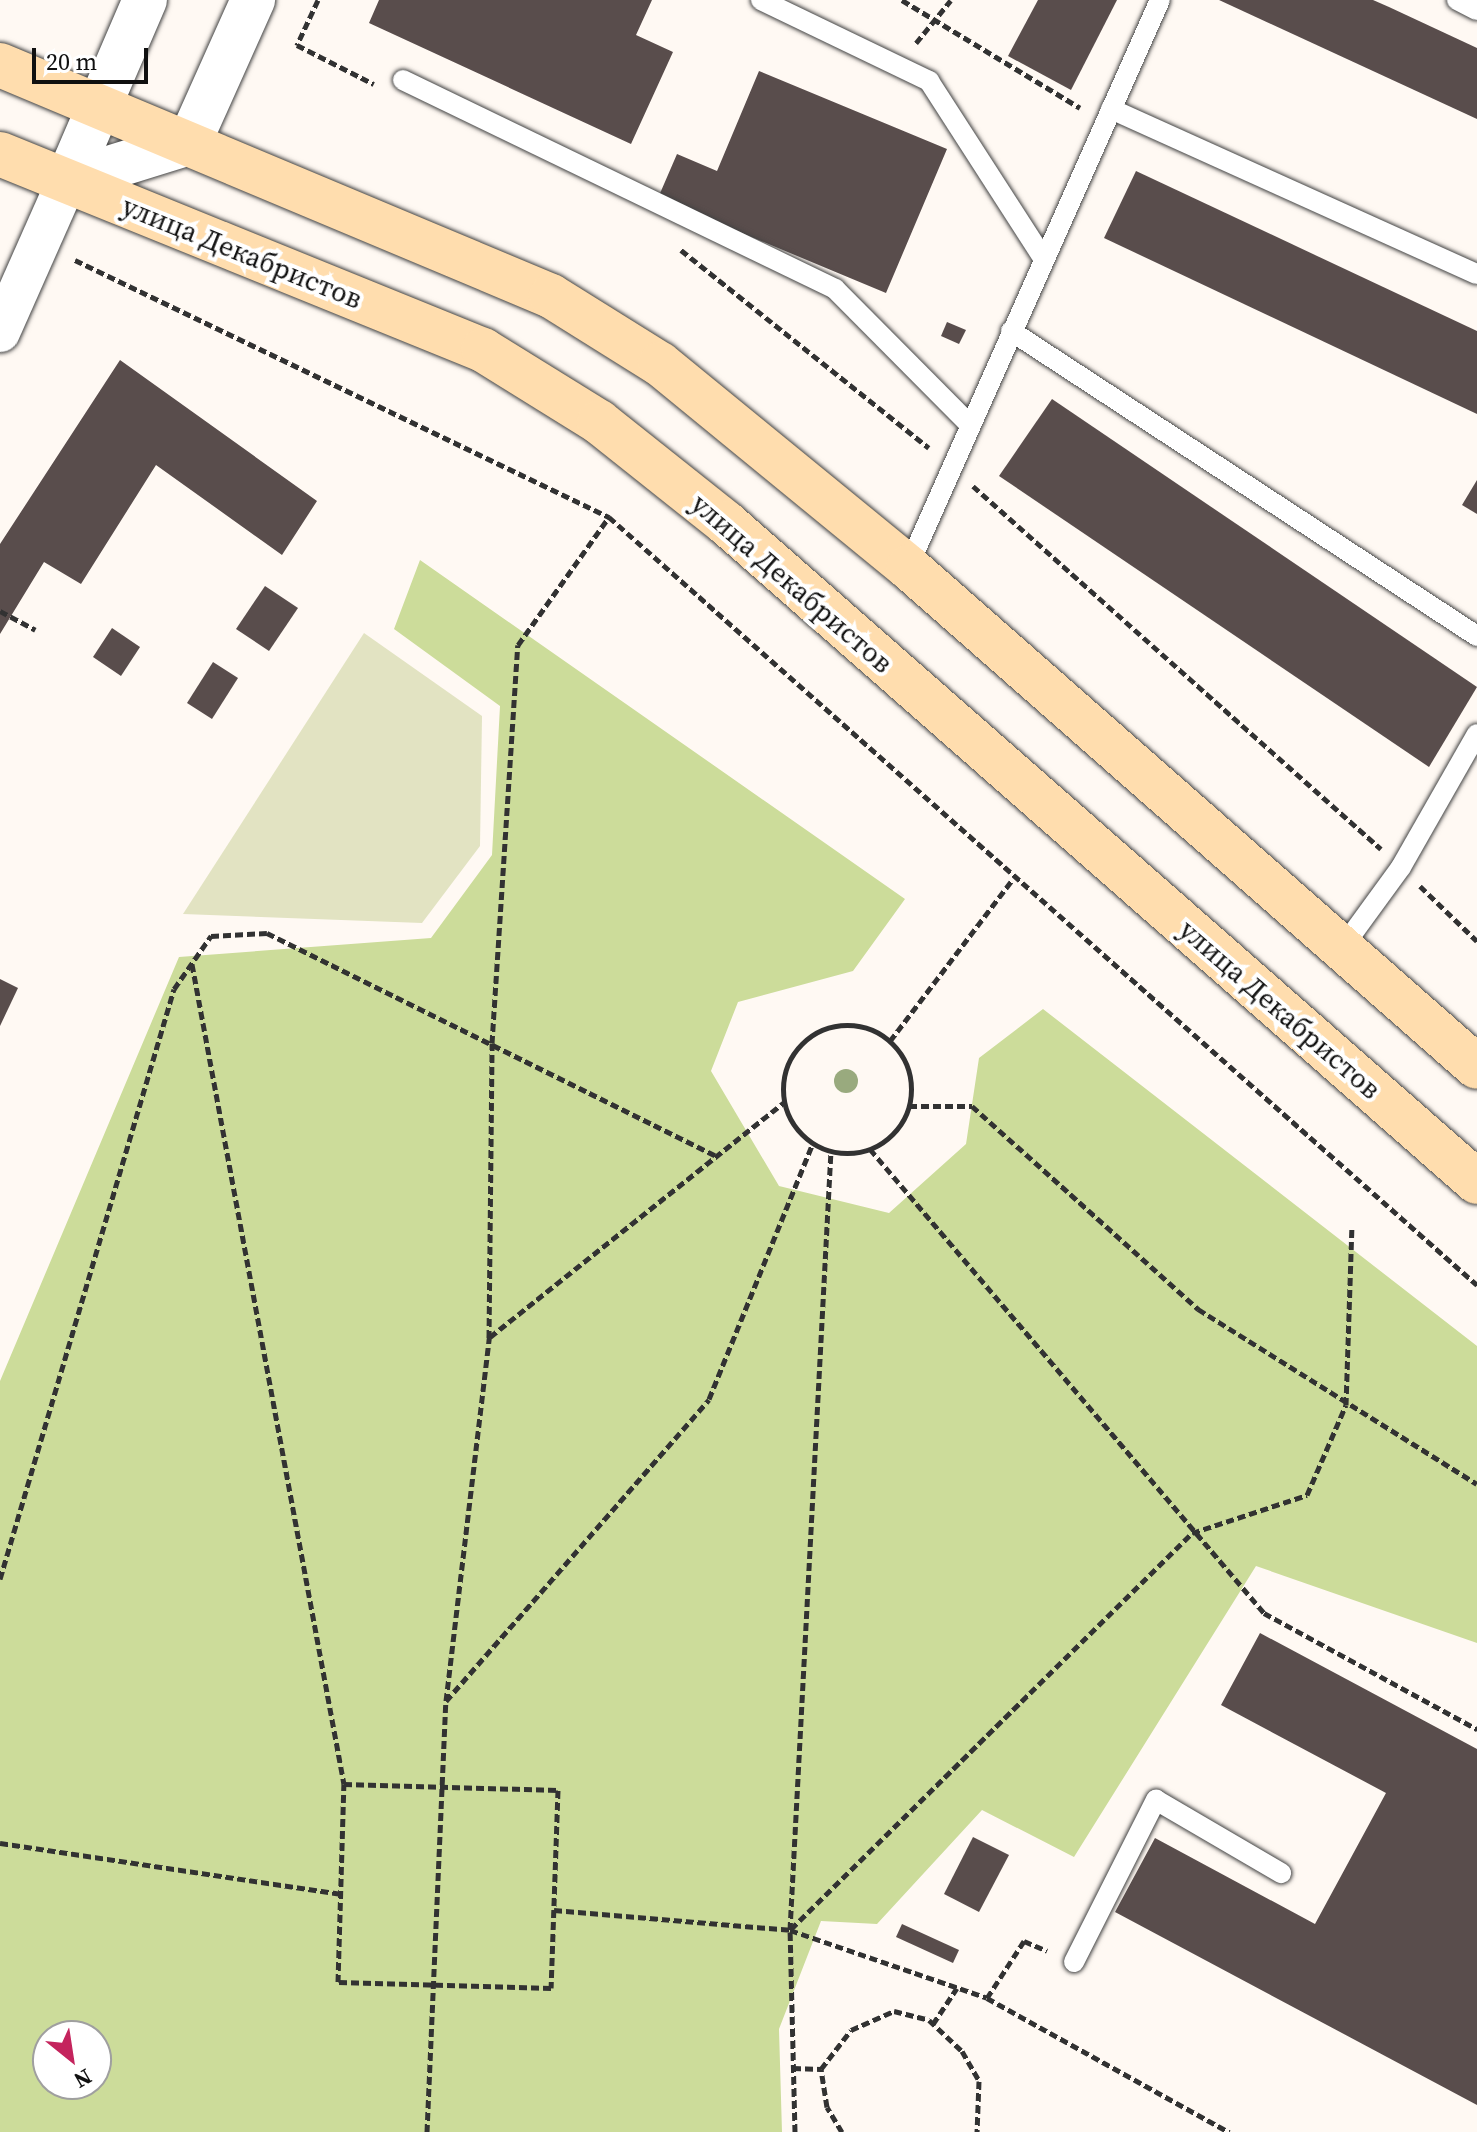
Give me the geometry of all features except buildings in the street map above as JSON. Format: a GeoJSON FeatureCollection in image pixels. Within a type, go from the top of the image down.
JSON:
{"type":"FeatureCollection","features":[{"type":"Feature","properties":{"kind":"main road"},"geometry":{"type":"LineString","coordinates":[[0,65],[551,296],[660,364],[908,567],[1477,1067]]}},
{"type":"Feature","properties":{"kind":"main road","name":"улица Декабристов"},"geometry":{"type":"LineString","coordinates":[[0,154],[483,350],[599,422],[726,523],[1477,1182]]}},
{"type":"Feature","properties":{"kind":"street"},"geometry":{"type":"LineString","coordinates":[[0,332],[145,0]]}},
{"type":"Feature","properties":{"kind":"street"},"geometry":{"type":"LineString","coordinates":[[67,181],[189,143],[253,0]]}},
{"type":"Feature","properties":{"kind":"lane"},"geometry":{"type":"LineString","coordinates":[[761,0],[929,81],[1043,258]]}},
{"type":"Feature","properties":{"kind":"lane"},"geometry":{"type":"LineString","coordinates":[[908,567],[1160,0]]}},
{"type":"Feature","properties":{"kind":"lane"},"geometry":{"type":"LineString","coordinates":[[1457,0],[1477,10]]}},
{"type":"Feature","properties":{"kind":"lane"},"geometry":{"type":"LineString","coordinates":[[403,80],[835,289],[969,424]]}},
{"type":"Feature","properties":{"kind":"lane"},"geometry":{"type":"LineString","coordinates":[[1108,116],[1477,274]]}},
{"type":"Feature","properties":{"kind":"lane"},"geometry":{"type":"LineString","coordinates":[[1011,331],[1477,636]]}},
{"type":"Feature","properties":{"kind":"lane"},"geometry":{"type":"LineString","coordinates":[[1342,948],[1401,867],[1477,734]]}},
{"type":"Feature","properties":{"kind":"lane"},"geometry":{"type":"LineString","coordinates":[[1074,1962],[1156,1800],[1281,1873]]}},
{"type":"Feature","properties":{"kind":"path"},"geometry":{"type":"LineString","coordinates":[[318,0],[297,45],[342,65]]}},
{"type":"Feature","properties":{"kind":"path"},"geometry":{"type":"LineString","coordinates":[[902,0],[1108,116]]}},
{"type":"Feature","properties":{"kind":"path"},"geometry":{"type":"LineString","coordinates":[[898,66],[951,0]]}},
{"type":"Feature","properties":{"kind":"path"},"geometry":{"type":"LineString","coordinates":[[69,257],[609,517],[1013,879],[1477,1285]]}},
{"type":"Feature","properties":{"kind":"path"},"geometry":{"type":"LineString","coordinates":[[427,2132],[446,1701],[489,1338],[492,1043],[518,645],[609,517]]}},
{"type":"Feature","properties":{"kind":"path"},"geometry":{"type":"LineString","coordinates":[[0,611],[35,630]]}},
{"type":"Feature","properties":{"kind":"path"},"geometry":{"type":"LineString","coordinates":[[890,1041],[1013,879]]}},
{"type":"Feature","properties":{"kind":"path"},"geometry":{"type":"LineString","coordinates":[[0,1579],[174,989],[211,936],[267,933],[715,1155]]}},
{"type":"Feature","properties":{"kind":"path"},"geometry":{"type":"LineString","coordinates":[[192,963],[344,1784],[338,1982],[551,1988],[558,1790],[344,1784]]}},
{"type":"Feature","properties":{"kind":"path"},"geometry":{"type":"LineString","coordinates":[[865,1027],[890,1041],[905,1060],[909,1106],[901,1124],[870,1149],[831,1151],[813,1143],[784,1102],[784,1076],[813,1034],[865,1027]]}},
{"type":"Feature","properties":{"kind":"path"},"geometry":{"type":"LineString","coordinates":[[489,1338],[784,1102]]}},
{"type":"Feature","properties":{"kind":"path"},"geometry":{"type":"LineString","coordinates":[[909,1106],[972,1106],[1198,1309],[1346,1405],[1477,1484]]}},
{"type":"Feature","properties":{"kind":"path"},"geometry":{"type":"LineString","coordinates":[[446,1701],[709,1399],[813,1143]]}},
{"type":"Feature","properties":{"kind":"path"},"geometry":{"type":"LineString","coordinates":[[870,1149],[1192,1533],[1264,1613],[1477,1729]]}},
{"type":"Feature","properties":{"kind":"path"},"geometry":{"type":"LineString","coordinates":[[795,2132],[790,1930],[831,1151]]}},
{"type":"Feature","properties":{"kind":"path"},"geometry":{"type":"LineString","coordinates":[[790,1930],[1192,1533],[1307,1495],[1346,1405],[1352,1226]]}},
{"type":"Feature","properties":{"kind":"path"},"geometry":{"type":"LineString","coordinates":[[0,1843],[340,1894]]}},
{"type":"Feature","properties":{"kind":"path"},"geometry":{"type":"LineString","coordinates":[[554,1910],[790,1930],[987,1998],[1229,2132]]}},
{"type":"Feature","properties":{"kind":"path"},"geometry":{"type":"LineString","coordinates":[[987,1998],[1024,1941],[1074,1962]]}},
{"type":"Feature","properties":{"kind":"path"},"geometry":{"type":"LineString","coordinates":[[933,2024],[957,1988]]}},
{"type":"Feature","properties":{"kind":"path"},"geometry":{"type":"LineString","coordinates":[[842,2132],[827,2107],[821,2069],[851,2030],[894,2011],[933,2024],[962,2051],[979,2081],[977,2132]]}},
{"type":"Feature","properties":{"kind":"path"},"geometry":{"type":"LineString","coordinates":[[793,2068],[821,2069]]}},
{"type":"Feature","properties":{"kind":"green space"},"geometry":{"type":"Polygon","coordinates":[[[420,560],[905,899],[853,971],[738,1002],[711,1071],[779,1186],[889,1213],[966,1144],[979,1058],[1043,1009],[1477,1346],[1477,1643],[1256,1566],[1074,1857],[982,1810],[877,1924],[821,1921],[779,2029],[782,2132],[0,2132],[0,1381],[179,957],[431,938],[492,855],[500,706],[394,629],[420,560]]]}},
{"type":"Feature","properties":{"kind":"green space"},"geometry":{"type":"Polygon","coordinates":[[[364,633],[482,716],[480,846],[422,923],[183,914],[364,633]]]}}]}
